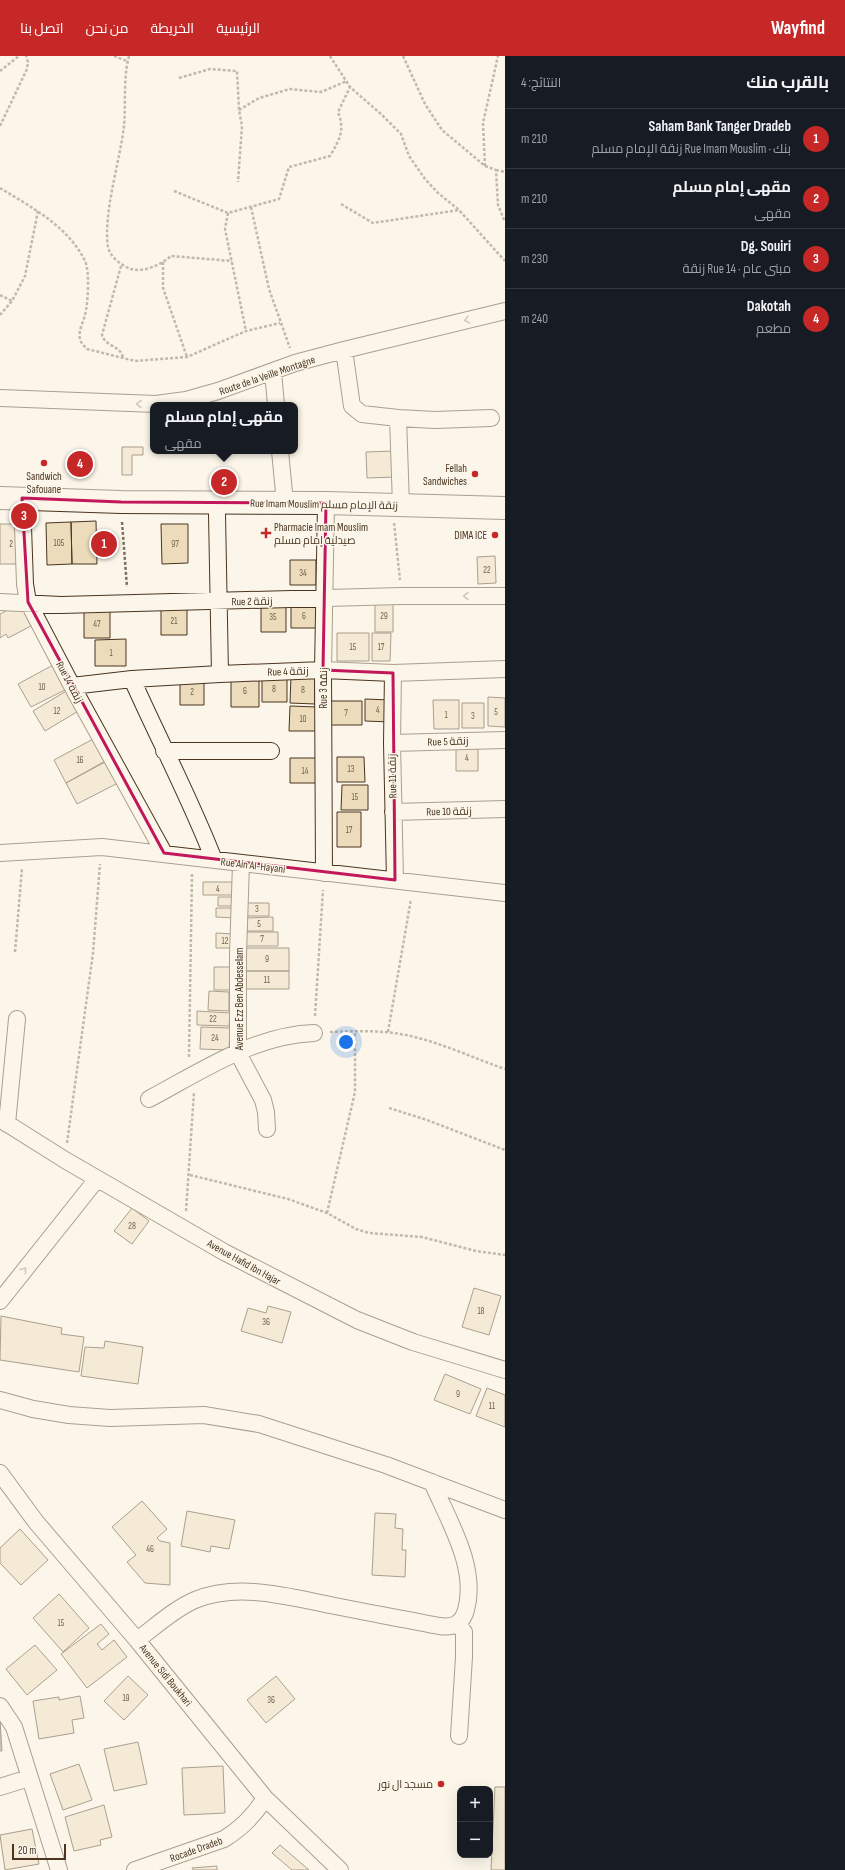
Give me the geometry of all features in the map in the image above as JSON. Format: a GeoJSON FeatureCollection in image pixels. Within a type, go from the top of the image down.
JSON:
{"type":"FeatureCollection","features":[{"type":"Feature","properties":{"kind":"main road","name":"Rue Imam Mouslim زنقة الإمام مسلم"},"geometry":{"type":"LineString","coordinates":[[0,498],[121,502],[326,503],[397,512],[505,508]]}},
{"type":"Feature","properties":{"kind":"street","name":"Route de la Veille Montagne"},"geometry":{"type":"LineString","coordinates":[[171,402],[186,400],[218,391],[295,364],[344,350],[505,311]]}},
{"type":"Feature","properties":{"kind":"street"},"geometry":{"type":"LineString","coordinates":[[344,350],[352,406],[362,414],[435,420],[491,418]]}},
{"type":"Feature","properties":{"kind":"street"},"geometry":{"type":"LineString","coordinates":[[273,372],[276,402]]}},
{"type":"Feature","properties":{"kind":"street","name":"Route de la Veille Montagne"},"geometry":{"type":"LineString","coordinates":[[0,398],[150,404]]}},
{"type":"Feature","properties":{"kind":"street"},"geometry":{"type":"LineString","coordinates":[[397,512],[398,418]]}},
{"type":"Feature","properties":{"kind":"street"},"geometry":{"type":"LineString","coordinates":[[280,454],[285,503]]}},
{"type":"Feature","properties":{"kind":"street","name":"Rue 14 زنقة"},"geometry":{"type":"LineString","coordinates":[[22,498],[25,584],[28,602],[72,686],[164,853]]}},
{"type":"Feature","properties":{"kind":"street","name":"Rue 3 زنقة"},"geometry":{"type":"LineString","coordinates":[[324,873],[323,670],[326,503]]}},
{"type":"Feature","properties":{"kind":"street"},"geometry":{"type":"LineString","coordinates":[[217,514],[220,602],[220,674]]}},
{"type":"Feature","properties":{"kind":"street","name":"Rue 2 زنقة"},"geometry":{"type":"LineString","coordinates":[[0,602],[28,602],[61,606],[128,603],[324,600],[401,596],[505,596]]}},
{"type":"Feature","properties":{"kind":"street","name":"Rue 4 زنقة"},"geometry":{"type":"LineString","coordinates":[[72,686],[132,679],[220,674],[323,670],[393,673],[505,669]]}},
{"type":"Feature","properties":{"kind":"street","name":"Rue 11 زنقة"},"geometry":{"type":"LineString","coordinates":[[393,673],[392,743],[395,880]]}},
{"type":"Feature","properties":{"kind":"street"},"geometry":{"type":"LineString","coordinates":[[132,679],[164,751],[194,810],[214,860]]}},
{"type":"Feature","properties":{"kind":"street","name":"Rue 5 زنقة"},"geometry":{"type":"LineString","coordinates":[[392,743],[505,740]]}},
{"type":"Feature","properties":{"kind":"street"},"geometry":{"type":"LineString","coordinates":[[164,751],[271,750]]}},
{"type":"Feature","properties":{"kind":"street","name":"Rue 10 زنقة"},"geometry":{"type":"LineString","coordinates":[[393,812],[505,809]]}},
{"type":"Feature","properties":{"kind":"street","name":"Rue Ain Al-Hayani"},"geometry":{"type":"LineString","coordinates":[[0,853],[102,848],[164,853],[192,858],[505,893]]}},
{"type":"Feature","properties":{"kind":"street","name":"Avenue Ezz Ben Abdesselam"},"geometry":{"type":"LineString","coordinates":[[241,863],[238,955],[238,1053],[263,1100],[266,1112],[267,1129]]}},
{"type":"Feature","properties":{"kind":"street"},"geometry":{"type":"LineString","coordinates":[[3,1122],[17,1020]]}},
{"type":"Feature","properties":{"kind":"street"},"geometry":{"type":"LineString","coordinates":[[149,1099],[238,1053],[273,1040],[314,1033]]}},
{"type":"Feature","properties":{"kind":"street","name":"Avenue Hafid Ibn Hajar"},"geometry":{"type":"LineString","coordinates":[[3,1122],[97,1179],[185,1228],[224,1252],[358,1320],[413,1342],[505,1370]]}},
{"type":"Feature","properties":{"kind":"street"},"geometry":{"type":"LineString","coordinates":[[0,1301],[97,1179]]}},
{"type":"Feature","properties":{"kind":"street"},"geometry":{"type":"LineString","coordinates":[[0,1400],[33,1409],[91,1417],[204,1415],[265,1425],[432,1482],[505,1510]]}},
{"type":"Feature","properties":{"kind":"street","name":"Avenue Sidi Boukhari"},"geometry":{"type":"LineString","coordinates":[[0,1473],[36,1522],[137,1640],[265,1798],[340,1870]]}},
{"type":"Feature","properties":{"kind":"street"},"geometry":{"type":"LineString","coordinates":[[137,1640],[183,1606],[210,1596],[240,1591],[282,1596],[439,1626],[451,1627],[458,1624],[464,1617],[468,1602],[469,1584],[467,1570],[460,1546],[432,1482]]}},
{"type":"Feature","properties":{"kind":"street"},"geometry":{"type":"LineString","coordinates":[[458,1624],[464,1632],[464,1657],[459,1736]]}},
{"type":"Feature","properties":{"kind":"street"},"geometry":{"type":"LineString","coordinates":[[0,1706],[14,1727],[59,1870]]}},
{"type":"Feature","properties":{"kind":"street"},"geometry":{"type":"LineString","coordinates":[[0,1787],[29,1778]]}},
{"type":"Feature","properties":{"kind":"street","name":"Rocade Dradeb"},"geometry":{"type":"LineString","coordinates":[[135,1870],[224,1839],[249,1820],[265,1798]]}},
{"type":"Feature","properties":{"kind":"path"},"geometry":{"type":"LineString","coordinates":[[0,71],[19,56]]}},
{"type":"Feature","properties":{"kind":"path"},"geometry":{"type":"LineString","coordinates":[[0,126],[27,69],[28,62],[26,56]]}},
{"type":"Feature","properties":{"kind":"path"},"geometry":{"type":"LineString","coordinates":[[114,56],[127,61]]}},
{"type":"Feature","properties":{"kind":"path"},"geometry":{"type":"LineString","coordinates":[[129,56],[127,61],[124,127],[108,219],[108,248],[122,266],[134,270],[144,269],[163,262],[170,256],[232,261]]}},
{"type":"Feature","properties":{"kind":"path"},"geometry":{"type":"LineString","coordinates":[[330,56],[350,87],[401,134],[409,156],[425,179],[438,193],[459,210],[505,261]]}},
{"type":"Feature","properties":{"kind":"path"},"geometry":{"type":"LineString","coordinates":[[403,56],[425,104],[442,130],[485,166],[505,172]]}},
{"type":"Feature","properties":{"kind":"path"},"geometry":{"type":"LineString","coordinates":[[485,166],[483,123],[498,56]]}},
{"type":"Feature","properties":{"kind":"path"},"geometry":{"type":"LineString","coordinates":[[179,78],[210,69],[237,71],[238,110],[242,126],[238,182]]}},
{"type":"Feature","properties":{"kind":"path"},"geometry":{"type":"LineString","coordinates":[[238,110],[259,98],[290,89],[321,92],[346,81]]}},
{"type":"Feature","properties":{"kind":"path"},"geometry":{"type":"LineString","coordinates":[[174,191],[228,213],[279,199],[289,167],[330,156],[340,139],[342,122],[338,112],[350,87]]}},
{"type":"Feature","properties":{"kind":"path"},"geometry":{"type":"LineString","coordinates":[[496,170],[498,205],[505,222]]}},
{"type":"Feature","properties":{"kind":"path"},"geometry":{"type":"LineString","coordinates":[[0,188],[38,211],[64,232],[86,262],[85,314],[80,329],[79,338],[87,349],[135,361],[187,357],[246,331],[280,323]]}},
{"type":"Feature","properties":{"kind":"path"},"geometry":{"type":"LineString","coordinates":[[341,204],[373,223],[459,210]]}},
{"type":"Feature","properties":{"kind":"path"},"geometry":{"type":"LineString","coordinates":[[251,207],[268,289],[295,364]]}},
{"type":"Feature","properties":{"kind":"path"},"geometry":{"type":"LineString","coordinates":[[0,315],[12,301],[25,276],[38,211]]}},
{"type":"Feature","properties":{"kind":"path"},"geometry":{"type":"LineString","coordinates":[[228,213],[225,229],[246,331]]}},
{"type":"Feature","properties":{"kind":"path"},"geometry":{"type":"LineString","coordinates":[[163,262],[163,288],[187,357]]}},
{"type":"Feature","properties":{"kind":"path"},"geometry":{"type":"LineString","coordinates":[[122,266],[102,335],[106,342],[120,350],[124,358]]}},
{"type":"Feature","properties":{"kind":"path"},"geometry":{"type":"LineString","coordinates":[[0,295],[12,301]]}},
{"type":"Feature","properties":{"kind":"path"},"geometry":{"type":"LineString","coordinates":[[397,512],[401,596]]}},
{"type":"Feature","properties":{"kind":"path"},"geometry":{"type":"LineString","coordinates":[[122,521],[128,603]]}},
{"type":"Feature","properties":{"kind":"path"},"geometry":{"type":"LineString","coordinates":[[65,1160],[93,953],[102,848]]}},
{"type":"Feature","properties":{"kind":"path"},"geometry":{"type":"LineString","coordinates":[[15,952],[23,851]]}},
{"type":"Feature","properties":{"kind":"path"},"geometry":{"type":"LineString","coordinates":[[185,1228],[190,1175],[192,1076],[192,858]]}},
{"type":"Feature","properties":{"kind":"path"},"geometry":{"type":"LineString","coordinates":[[324,873],[314,1033],[355,1031],[388,1032],[418,1038],[505,1069]]}},
{"type":"Feature","properties":{"kind":"path"},"geometry":{"type":"LineString","coordinates":[[388,1032],[415,882]]}},
{"type":"Feature","properties":{"kind":"path"},"geometry":{"type":"LineString","coordinates":[[327,1213],[355,1092],[355,1031]]}},
{"type":"Feature","properties":{"kind":"path"},"geometry":{"type":"LineString","coordinates":[[389,1108],[427,1120],[505,1150]]}},
{"type":"Feature","properties":{"kind":"path"},"geometry":{"type":"LineString","coordinates":[[190,1175],[275,1195],[327,1213],[356,1229],[369,1233],[422,1237],[476,1251],[505,1255]]}},
{"type":"Feature","properties":{"kind":"highlighted area"},"geometry":{"type":"Polygon","coordinates":[[[22,498],[121,502],[326,503],[323,670],[393,673],[395,880],[164,853],[28,602],[22,498]]]}},
{"type":"Feature","properties":{"kind":"building"},"geometry":{"type":"Polygon","coordinates":[[[122,447],[143,447],[143,455],[132,455],[132,475],[122,475],[122,447]]]}},
{"type":"Feature","properties":{"kind":"building"},"geometry":{"type":"Polygon","coordinates":[[[394,451],[395,477],[367,478],[366,452],[394,451]]]}},
{"type":"Feature","properties":{"kind":"building"},"geometry":{"type":"Polygon","coordinates":[[[96,521],[97,564],[72,564],[71,522],[96,521]]]}},
{"type":"Feature","properties":{"kind":"building"},"geometry":{"type":"Polygon","coordinates":[[[71,522],[72,564],[47,565],[46,523],[71,522]]]}},
{"type":"Feature","properties":{"kind":"building"},"geometry":{"type":"Polygon","coordinates":[[[0,524],[21,524],[21,564],[0,564],[0,524]]]}},
{"type":"Feature","properties":{"kind":"building"},"geometry":{"type":"Polygon","coordinates":[[[161,524],[188,524],[188,563],[162,564],[161,524]]]}},
{"type":"Feature","properties":{"kind":"building"},"geometry":{"type":"Polygon","coordinates":[[[495,556],[496,583],[478,584],[477,557],[495,556]]]}},
{"type":"Feature","properties":{"kind":"building"},"geometry":{"type":"Polygon","coordinates":[[[290,560],[316,560],[316,585],[290,585],[290,560]]]}},
{"type":"Feature","properties":{"kind":"building"},"geometry":{"type":"Polygon","coordinates":[[[375,600],[393,600],[393,632],[375,632],[375,600]]]}},
{"type":"Feature","properties":{"kind":"building"},"geometry":{"type":"Polygon","coordinates":[[[261,602],[286,602],[286,632],[261,632],[261,602]]]}},
{"type":"Feature","properties":{"kind":"building"},"geometry":{"type":"Polygon","coordinates":[[[291,603],[318,603],[317,628],[291,628],[291,603]]]}},
{"type":"Feature","properties":{"kind":"building"},"geometry":{"type":"Polygon","coordinates":[[[21,606],[31,626],[8,638],[6,634],[0,638],[0,614],[6,611],[5,609],[21,606]]]}},
{"type":"Feature","properties":{"kind":"building"},"geometry":{"type":"Polygon","coordinates":[[[161,608],[187,608],[187,635],[161,635],[161,608]]]}},
{"type":"Feature","properties":{"kind":"building"},"geometry":{"type":"Polygon","coordinates":[[[110,610],[110,638],[84,638],[84,611],[110,610]]]}},
{"type":"Feature","properties":{"kind":"building"},"geometry":{"type":"Polygon","coordinates":[[[337,633],[369,633],[369,661],[337,661],[337,633]]]}},
{"type":"Feature","properties":{"kind":"building"},"geometry":{"type":"Polygon","coordinates":[[[372,633],[391,633],[390,661],[372,661],[372,633]]]}},
{"type":"Feature","properties":{"kind":"building"},"geometry":{"type":"Polygon","coordinates":[[[126,639],[126,666],[95,666],[95,640],[126,639]]]}},
{"type":"Feature","properties":{"kind":"building"},"geometry":{"type":"Polygon","coordinates":[[[53,665],[65,690],[31,707],[18,684],[53,665]]]}},
{"type":"Feature","properties":{"kind":"building"},"geometry":{"type":"Polygon","coordinates":[[[231,676],[259,676],[259,707],[231,707],[231,676]]]}},
{"type":"Feature","properties":{"kind":"building"},"geometry":{"type":"Polygon","coordinates":[[[291,676],[315,677],[315,704],[290,703],[291,676]]]}},
{"type":"Feature","properties":{"kind":"building"},"geometry":{"type":"Polygon","coordinates":[[[262,677],[287,677],[287,702],[262,702],[262,677]]]}},
{"type":"Feature","properties":{"kind":"building"},"geometry":{"type":"Polygon","coordinates":[[[180,679],[204,679],[204,705],[180,705],[180,679]]]}},
{"type":"Feature","properties":{"kind":"building"},"geometry":{"type":"Polygon","coordinates":[[[68,690],[80,710],[45,731],[33,711],[68,690]]]}},
{"type":"Feature","properties":{"kind":"building"},"geometry":{"type":"Polygon","coordinates":[[[488,697],[505,698],[505,727],[488,726],[488,697]]]}},
{"type":"Feature","properties":{"kind":"building"},"geometry":{"type":"Polygon","coordinates":[[[365,699],[391,700],[391,722],[365,721],[365,699]]]}},
{"type":"Feature","properties":{"kind":"building"},"geometry":{"type":"Polygon","coordinates":[[[433,700],[459,700],[459,729],[434,729],[433,700]]]}},
{"type":"Feature","properties":{"kind":"building"},"geometry":{"type":"Polygon","coordinates":[[[330,701],[362,701],[362,725],[330,725],[330,701]]]}},
{"type":"Feature","properties":{"kind":"building"},"geometry":{"type":"Polygon","coordinates":[[[462,703],[484,703],[484,728],[462,728],[462,703]]]}},
{"type":"Feature","properties":{"kind":"building"},"geometry":{"type":"Polygon","coordinates":[[[290,706],[317,707],[316,731],[289,731],[290,706]]]}},
{"type":"Feature","properties":{"kind":"building"},"geometry":{"type":"Polygon","coordinates":[[[95,738],[107,760],[66,783],[54,760],[95,738]]]}},
{"type":"Feature","properties":{"kind":"building"},"geometry":{"type":"Polygon","coordinates":[[[478,745],[478,771],[456,771],[456,746],[478,745]]]}},
{"type":"Feature","properties":{"kind":"building"},"geometry":{"type":"Polygon","coordinates":[[[337,757],[364,757],[365,782],[337,782],[337,757]]]}},
{"type":"Feature","properties":{"kind":"building"},"geometry":{"type":"Polygon","coordinates":[[[290,758],[319,758],[319,783],[290,783],[290,758]]]}},
{"type":"Feature","properties":{"kind":"building"},"geometry":{"type":"Polygon","coordinates":[[[107,761],[118,783],[77,804],[66,783],[107,761]]]}},
{"type":"Feature","properties":{"kind":"building"},"geometry":{"type":"Polygon","coordinates":[[[342,785],[368,785],[368,810],[341,810],[342,785]]]}},
{"type":"Feature","properties":{"kind":"building"},"geometry":{"type":"Polygon","coordinates":[[[337,812],[361,812],[361,847],[337,847],[337,812]]]}},
{"type":"Feature","properties":{"kind":"building"},"geometry":{"type":"Polygon","coordinates":[[[203,882],[233,882],[233,895],[203,895],[203,882]]]}},
{"type":"Feature","properties":{"kind":"building"},"geometry":{"type":"Polygon","coordinates":[[[218,897],[234,897],[234,906],[218,906],[218,897]]]}},
{"type":"Feature","properties":{"kind":"building"},"geometry":{"type":"Polygon","coordinates":[[[245,903],[269,903],[269,916],[245,916],[245,903]]]}},
{"type":"Feature","properties":{"kind":"building"},"geometry":{"type":"Polygon","coordinates":[[[216,908],[236,908],[235,918],[216,917],[216,908]]]}},
{"type":"Feature","properties":{"kind":"building"},"geometry":{"type":"Polygon","coordinates":[[[273,917],[273,931],[246,931],[245,918],[273,917]]]}},
{"type":"Feature","properties":{"kind":"building"},"geometry":{"type":"Polygon","coordinates":[[[246,932],[278,932],[278,946],[246,946],[246,932]]]}},
{"type":"Feature","properties":{"kind":"building"},"geometry":{"type":"Polygon","coordinates":[[[216,933],[234,934],[234,948],[216,948],[216,933]]]}},
{"type":"Feature","properties":{"kind":"building"},"geometry":{"type":"Polygon","coordinates":[[[246,948],[289,948],[289,971],[246,971],[246,948]]]}},
{"type":"Feature","properties":{"kind":"building"},"geometry":{"type":"Polygon","coordinates":[[[214,967],[230,967],[230,990],[214,990],[214,967]]]}},
{"type":"Feature","properties":{"kind":"building"},"geometry":{"type":"Polygon","coordinates":[[[246,971],[289,971],[289,989],[246,989],[246,971]]]}},
{"type":"Feature","properties":{"kind":"building"},"geometry":{"type":"Polygon","coordinates":[[[209,991],[229,992],[229,1011],[208,1010],[209,991]]]}},
{"type":"Feature","properties":{"kind":"building"},"geometry":{"type":"Polygon","coordinates":[[[197,1011],[230,1013],[229,1026],[197,1025],[197,1011]]]}},
{"type":"Feature","properties":{"kind":"building"},"geometry":{"type":"Polygon","coordinates":[[[201,1027],[230,1028],[229,1050],[200,1049],[201,1027]]]}},
{"type":"Feature","properties":{"kind":"building"},"geometry":{"type":"Polygon","coordinates":[[[132,1208],[149,1221],[132,1244],[114,1231],[132,1208]]]}},
{"type":"Feature","properties":{"kind":"building"},"geometry":{"type":"Polygon","coordinates":[[[474,1288],[501,1296],[489,1335],[462,1327],[474,1288]]]}},
{"type":"Feature","properties":{"kind":"building"},"geometry":{"type":"Polygon","coordinates":[[[268,1306],[291,1312],[282,1343],[241,1331],[248,1308],[266,1313],[268,1306]]]}},
{"type":"Feature","properties":{"kind":"building"},"geometry":{"type":"Polygon","coordinates":[[[1,1316],[62,1328],[61,1334],[84,1337],[79,1372],[0,1360],[1,1316]]]}},
{"type":"Feature","properties":{"kind":"building"},"geometry":{"type":"Polygon","coordinates":[[[105,1341],[143,1347],[138,1384],[81,1376],[85,1347],[104,1348],[105,1341]]]}},
{"type":"Feature","properties":{"kind":"building"},"geometry":{"type":"Polygon","coordinates":[[[445,1374],[481,1389],[470,1414],[434,1400],[445,1374]]]}},
{"type":"Feature","properties":{"kind":"building"},"geometry":{"type":"Polygon","coordinates":[[[487,1388],[505,1395],[505,1427],[476,1416],[487,1388]]]}},
{"type":"Feature","properties":{"kind":"building"},"geometry":{"type":"Polygon","coordinates":[[[142,1501],[167,1529],[157,1538],[160,1541],[170,1543],[170,1585],[145,1583],[127,1562],[136,1555],[112,1527],[142,1501]]]}},
{"type":"Feature","properties":{"kind":"building"},"geometry":{"type":"Polygon","coordinates":[[[187,1511],[235,1520],[229,1549],[211,1546],[210,1552],[181,1546],[187,1511]]]}},
{"type":"Feature","properties":{"kind":"building"},"geometry":{"type":"Polygon","coordinates":[[[375,1513],[396,1514],[395,1528],[403,1529],[402,1550],[406,1550],[405,1577],[372,1575],[375,1513]]]}},
{"type":"Feature","properties":{"kind":"building"},"geometry":{"type":"Polygon","coordinates":[[[20,1529],[48,1560],[21,1585],[0,1563],[0,1548],[20,1529]]]}},
{"type":"Feature","properties":{"kind":"building"},"geometry":{"type":"Polygon","coordinates":[[[59,1594],[89,1628],[63,1652],[33,1618],[59,1594]]]}},
{"type":"Feature","properties":{"kind":"building"},"geometry":{"type":"Polygon","coordinates":[[[101,1624],[109,1634],[97,1644],[102,1650],[114,1640],[127,1657],[87,1688],[61,1654],[101,1624]]]}},
{"type":"Feature","properties":{"kind":"building"},"geometry":{"type":"Polygon","coordinates":[[[35,1645],[57,1670],[27,1695],[6,1669],[35,1645]]]}},
{"type":"Feature","properties":{"kind":"building"},"geometry":{"type":"Polygon","coordinates":[[[128,1676],[148,1695],[124,1720],[104,1701],[128,1676]]]}},
{"type":"Feature","properties":{"kind":"building"},"geometry":{"type":"Polygon","coordinates":[[[276,1676],[295,1699],[266,1723],[247,1700],[276,1676]]]}},
{"type":"Feature","properties":{"kind":"building"},"geometry":{"type":"Polygon","coordinates":[[[80,1696],[84,1718],[72,1720],[74,1733],[39,1739],[33,1701],[59,1697],[59,1700],[80,1696]]]}},
{"type":"Feature","properties":{"kind":"building"},"geometry":{"type":"Polygon","coordinates":[[[0,1721],[2,1751],[0,1751],[0,1721]]]}},
{"type":"Feature","properties":{"kind":"building"},"geometry":{"type":"Polygon","coordinates":[[[138,1742],[147,1784],[114,1791],[104,1749],[138,1742]]]}},
{"type":"Feature","properties":{"kind":"building"},"geometry":{"type":"Polygon","coordinates":[[[79,1764],[92,1800],[63,1810],[50,1774],[79,1764]]]}},
{"type":"Feature","properties":{"kind":"building"},"geometry":{"type":"Polygon","coordinates":[[[223,1766],[225,1813],[184,1815],[182,1768],[223,1766]]]}},
{"type":"Feature","properties":{"kind":"building"},"geometry":{"type":"Polygon","coordinates":[[[495,1787],[505,1787],[505,1870],[491,1870],[492,1858],[493,1858],[495,1787]]]}},
{"type":"Feature","properties":{"kind":"building"},"geometry":{"type":"Polygon","coordinates":[[[104,1805],[112,1837],[100,1840],[101,1845],[74,1851],[65,1817],[104,1805]]]}},
{"type":"Feature","properties":{"kind":"building"},"geometry":{"type":"Polygon","coordinates":[[[32,1829],[39,1864],[5,1870],[0,1835],[32,1829]]]}},
{"type":"Feature","properties":{"kind":"building"},"geometry":{"type":"Polygon","coordinates":[[[280,1845],[309,1870],[292,1870],[272,1853],[280,1845]]]}},
{"type":"Feature","properties":{"kind":"building"},"geometry":{"type":"Polygon","coordinates":[[[217,1866],[217,1870],[193,1870],[192,1868],[217,1866]]]}},
{"type":"Feature","properties":{"kind":"place","name":"Sandwich Safouane"},"geometry":{"type":"Point","coordinates":[44,463]}},
{"type":"Feature","properties":{"kind":"place","name":"Dakotah"},"geometry":{"type":"Point","coordinates":[80,464]}},
{"type":"Feature","properties":{"kind":"place","name":"Fellah Sandwiches"},"geometry":{"type":"Point","coordinates":[475,474]}},
{"type":"Feature","properties":{"kind":"place","name":"مقهى إمام مسلم"},"geometry":{"type":"Point","coordinates":[224,482]}},
{"type":"Feature","properties":{"kind":"place","name":"Dg. Souiri"},"geometry":{"type":"Point","coordinates":[24,516]}},
{"type":"Feature","properties":{"kind":"place","name":"Pharmacie Imam Mouslim صيدلية إمام مسلم"},"geometry":{"type":"Point","coordinates":[266,533]}},
{"type":"Feature","properties":{"kind":"place","name":"DIMA ICE"},"geometry":{"type":"Point","coordinates":[495,535]}},
{"type":"Feature","properties":{"kind":"place","name":"Saham Bank Tanger Dradeb"},"geometry":{"type":"Point","coordinates":[104,544]}},
{"type":"Feature","properties":{"kind":"place","name":"مسجد ال نور"},"geometry":{"type":"Point","coordinates":[441,1784]}}]}
